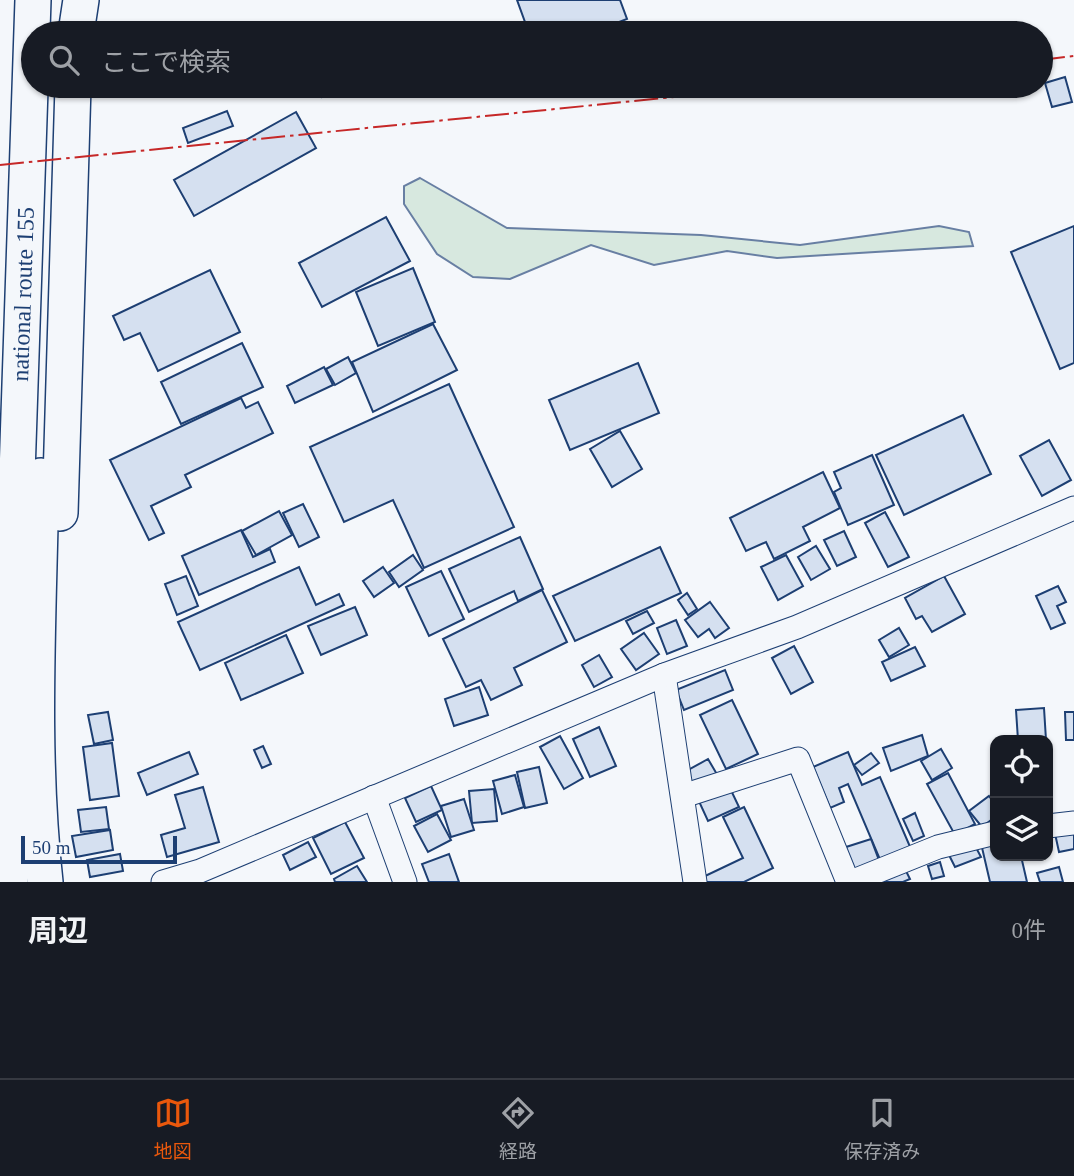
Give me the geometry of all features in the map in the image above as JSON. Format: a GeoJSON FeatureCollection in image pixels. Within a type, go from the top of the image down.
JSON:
{"type":"FeatureCollection","features":[{"type":"Feature","properties":{"kind":"highway"},"geometry":{"type":"LineString","coordinates":[[0,412],[13,188],[20,0]]}},
{"type":"Feature","properties":{"kind":"highway","name":"national route 155"},"geometry":{"type":"LineString","coordinates":[[32,21],[33,0]]}},
{"type":"Feature","properties":{"kind":"highway"},"geometry":{"type":"LineString","coordinates":[[50,0],[50,21]]}},
{"type":"Feature","properties":{"kind":"highway"},"geometry":{"type":"LineString","coordinates":[[78,21],[81,0]]}},
{"type":"Feature","properties":{"kind":"highway","name":"national route 155"},"geometry":{"type":"LineString","coordinates":[[7,882],[10,681],[20,473],[30,98]]}},
{"type":"Feature","properties":{"kind":"highway","name":"national route 155"},"geometry":{"type":"LineString","coordinates":[[45,882],[38,823],[20,473],[48,98]]}},
{"type":"Feature","properties":{"kind":"highway"},"geometry":{"type":"LineString","coordinates":[[36,746],[56,582],[73,98]]}},
{"type":"Feature","properties":{"kind":"highway"},"geometry":{"type":"LineString","coordinates":[[0,504],[20,473]]}},
{"type":"Feature","properties":{"kind":"highway"},"geometry":{"type":"LineString","coordinates":[[0,824],[7,882]]}},
{"type":"Feature","properties":{"kind":"street"},"geometry":{"type":"LineString","coordinates":[[163,882],[200,871],[664,676],[797,626],[1074,508]]}},
{"type":"Feature","properties":{"kind":"street"},"geometry":{"type":"LineString","coordinates":[[664,676],[695,882]]}},
{"type":"Feature","properties":{"kind":"street"},"geometry":{"type":"LineString","coordinates":[[683,796],[798,759],[850,882],[938,847],[990,834]]}},
{"type":"Feature","properties":{"kind":"street"},"geometry":{"type":"LineString","coordinates":[[374,797],[405,882]]}},
{"type":"Feature","properties":{"kind":"street"},"geometry":{"type":"LineString","coordinates":[[1053,825],[1074,823]]}},
{"type":"Feature","properties":{"kind":"shaded area"},"geometry":{"type":"Polygon","coordinates":[[[420,178],[507,228],[701,235],[800,245],[939,226],[969,232],[973,246],[777,258],[727,251],[654,265],[591,245],[510,279],[473,277],[437,254],[404,204],[404,186],[420,178]]]}},
{"type":"Feature","properties":{"kind":"building"},"geometry":{"type":"Polygon","coordinates":[[[517,0],[620,0],[627,19],[622,21],[525,21],[517,0]]]}},
{"type":"Feature","properties":{"kind":"building"},"geometry":{"type":"Polygon","coordinates":[[[1065,77],[1072,102],[1052,107],[1049,98],[1053,98],[1053,81],[1065,77]]]}},
{"type":"Feature","properties":{"kind":"building"},"geometry":{"type":"Polygon","coordinates":[[[227,111],[233,126],[188,143],[183,128],[227,111]]]}},
{"type":"Feature","properties":{"kind":"building"},"geometry":{"type":"Polygon","coordinates":[[[296,112],[316,148],[194,216],[174,180],[296,112]]]}},
{"type":"Feature","properties":{"kind":"building"},"geometry":{"type":"Polygon","coordinates":[[[386,217],[410,261],[322,307],[299,263],[386,217]]]}},
{"type":"Feature","properties":{"kind":"building"},"geometry":{"type":"Polygon","coordinates":[[[1074,226],[1074,363],[1060,369],[1011,252],[1074,226]]]}},
{"type":"Feature","properties":{"kind":"building"},"geometry":{"type":"Polygon","coordinates":[[[413,268],[435,322],[378,346],[356,292],[413,268]]]}},
{"type":"Feature","properties":{"kind":"building"},"geometry":{"type":"Polygon","coordinates":[[[210,270],[240,332],[158,371],[140,333],[124,340],[113,316],[210,270]]]}},
{"type":"Feature","properties":{"kind":"building"},"geometry":{"type":"Polygon","coordinates":[[[433,324],[457,370],[373,412],[352,362],[433,324]]]}},
{"type":"Feature","properties":{"kind":"building"},"geometry":{"type":"Polygon","coordinates":[[[242,343],[263,387],[181,424],[161,382],[242,343]]]}},
{"type":"Feature","properties":{"kind":"building"},"geometry":{"type":"Polygon","coordinates":[[[348,357],[356,373],[335,385],[326,369],[348,357]]]}},
{"type":"Feature","properties":{"kind":"building"},"geometry":{"type":"Polygon","coordinates":[[[638,363],[659,413],[570,450],[549,400],[638,363]]]}},
{"type":"Feature","properties":{"kind":"building"},"geometry":{"type":"Polygon","coordinates":[[[324,367],[333,385],[295,403],[287,386],[324,367]]]}},
{"type":"Feature","properties":{"kind":"building"},"geometry":{"type":"Polygon","coordinates":[[[449,384],[514,527],[424,568],[393,500],[344,522],[310,447],[449,384]]]}},
{"type":"Feature","properties":{"kind":"building"},"geometry":{"type":"Polygon","coordinates":[[[241,398],[246,408],[258,402],[273,433],[185,475],[191,487],[151,506],[164,533],[149,540],[110,460],[241,398]]]}},
{"type":"Feature","properties":{"kind":"building"},"geometry":{"type":"Polygon","coordinates":[[[963,415],[991,474],[904,515],[876,455],[963,415]]]}},
{"type":"Feature","properties":{"kind":"building"},"geometry":{"type":"Polygon","coordinates":[[[620,431],[642,469],[612,487],[590,449],[620,431]]]}},
{"type":"Feature","properties":{"kind":"building"},"geometry":{"type":"Polygon","coordinates":[[[1049,440],[1071,480],[1042,496],[1020,456],[1049,440]]]}},
{"type":"Feature","properties":{"kind":"building"},"geometry":{"type":"Polygon","coordinates":[[[872,455],[894,505],[848,525],[834,492],[841,488],[834,472],[872,455]]]}},
{"type":"Feature","properties":{"kind":"building"},"geometry":{"type":"Polygon","coordinates":[[[823,472],[840,508],[803,527],[810,541],[774,559],[766,542],[746,551],[730,518],[823,472]]]}},
{"type":"Feature","properties":{"kind":"building"},"geometry":{"type":"Polygon","coordinates":[[[303,504],[319,537],[299,547],[283,513],[303,504]]]}},
{"type":"Feature","properties":{"kind":"building"},"geometry":{"type":"Polygon","coordinates":[[[279,511],[292,535],[256,555],[242,531],[279,511]]]}},
{"type":"Feature","properties":{"kind":"building"},"geometry":{"type":"Polygon","coordinates":[[[885,512],[909,557],[888,567],[865,523],[885,512]]]}},
{"type":"Feature","properties":{"kind":"building"},"geometry":{"type":"Polygon","coordinates":[[[241,530],[253,557],[270,549],[275,562],[199,595],[182,556],[241,530]]]}},
{"type":"Feature","properties":{"kind":"building"},"geometry":{"type":"Polygon","coordinates":[[[844,531],[856,557],[837,566],[824,540],[844,531]]]}},
{"type":"Feature","properties":{"kind":"building"},"geometry":{"type":"Polygon","coordinates":[[[520,537],[543,589],[518,601],[514,591],[469,612],[449,569],[520,537]]]}},
{"type":"Feature","properties":{"kind":"building"},"geometry":{"type":"Polygon","coordinates":[[[816,546],[830,569],[811,580],[798,557],[816,546]]]}},
{"type":"Feature","properties":{"kind":"building"},"geometry":{"type":"Polygon","coordinates":[[[660,547],[681,593],[575,641],[553,596],[660,547]]]}},
{"type":"Feature","properties":{"kind":"building"},"geometry":{"type":"Polygon","coordinates":[[[413,555],[423,570],[399,587],[389,572],[413,555]]]}},
{"type":"Feature","properties":{"kind":"building"},"geometry":{"type":"Polygon","coordinates":[[[786,555],[803,586],[778,600],[761,567],[786,555]]]}},
{"type":"Feature","properties":{"kind":"building"},"geometry":{"type":"Polygon","coordinates":[[[299,567],[316,605],[339,594],[344,605],[200,670],[178,622],[299,567]]]}},
{"type":"Feature","properties":{"kind":"building"},"geometry":{"type":"Polygon","coordinates":[[[383,567],[394,583],[374,597],[363,581],[383,567]]]}},
{"type":"Feature","properties":{"kind":"building"},"geometry":{"type":"Polygon","coordinates":[[[441,571],[464,619],[429,636],[406,587],[441,571]]]}},
{"type":"Feature","properties":{"kind":"building"},"geometry":{"type":"Polygon","coordinates":[[[186,576],[198,606],[177,615],[165,584],[186,576]]]}},
{"type":"Feature","properties":{"kind":"building"},"geometry":{"type":"Polygon","coordinates":[[[944,576],[965,614],[932,632],[922,616],[916,619],[905,598],[944,576]]]}},
{"type":"Feature","properties":{"kind":"building"},"geometry":{"type":"Polygon","coordinates":[[[1058,586],[1066,602],[1057,606],[1065,623],[1051,629],[1036,596],[1058,586]]]}},
{"type":"Feature","properties":{"kind":"building"},"geometry":{"type":"Polygon","coordinates":[[[542,590],[567,642],[514,668],[522,685],[491,700],[481,680],[466,687],[443,639],[542,590]]]}},
{"type":"Feature","properties":{"kind":"building"},"geometry":{"type":"Polygon","coordinates":[[[687,593],[697,609],[688,615],[678,600],[687,593]]]}},
{"type":"Feature","properties":{"kind":"building"},"geometry":{"type":"Polygon","coordinates":[[[710,602],[729,628],[715,638],[709,629],[698,637],[685,620],[710,602]]]}},
{"type":"Feature","properties":{"kind":"building"},"geometry":{"type":"Polygon","coordinates":[[[355,607],[367,635],[321,655],[308,626],[355,607]]]}},
{"type":"Feature","properties":{"kind":"building"},"geometry":{"type":"Polygon","coordinates":[[[647,611],[654,623],[633,634],[626,621],[647,611]]]}},
{"type":"Feature","properties":{"kind":"building"},"geometry":{"type":"Polygon","coordinates":[[[676,620],[687,646],[667,654],[657,628],[676,620]]]}},
{"type":"Feature","properties":{"kind":"building"},"geometry":{"type":"Polygon","coordinates":[[[899,628],[909,645],[889,657],[879,640],[899,628]]]}},
{"type":"Feature","properties":{"kind":"building"},"geometry":{"type":"Polygon","coordinates":[[[644,633],[659,654],[636,670],[621,649],[644,633]]]}},
{"type":"Feature","properties":{"kind":"building"},"geometry":{"type":"Polygon","coordinates":[[[286,635],[303,673],[241,700],[225,663],[286,635]]]}},
{"type":"Feature","properties":{"kind":"building"},"geometry":{"type":"Polygon","coordinates":[[[794,646],[813,682],[791,694],[772,658],[794,646]]]}},
{"type":"Feature","properties":{"kind":"building"},"geometry":{"type":"Polygon","coordinates":[[[915,647],[925,666],[891,681],[882,662],[915,647]]]}},
{"type":"Feature","properties":{"kind":"building"},"geometry":{"type":"Polygon","coordinates":[[[599,655],[612,677],[594,687],[582,665],[599,655]]]}},
{"type":"Feature","properties":{"kind":"building"},"geometry":{"type":"Polygon","coordinates":[[[725,670],[733,690],[684,710],[676,690],[725,670]]]}},
{"type":"Feature","properties":{"kind":"building"},"geometry":{"type":"Polygon","coordinates":[[[479,687],[488,715],[454,726],[445,699],[479,687]]]}},
{"type":"Feature","properties":{"kind":"building"},"geometry":{"type":"Polygon","coordinates":[[[732,700],[758,754],[726,769],[700,715],[732,700]]]}},
{"type":"Feature","properties":{"kind":"building"},"geometry":{"type":"Polygon","coordinates":[[[1044,708],[1046,735],[1018,735],[1016,710],[1044,708]]]}},
{"type":"Feature","properties":{"kind":"building"},"geometry":{"type":"Polygon","coordinates":[[[108,712],[113,740],[94,744],[88,715],[108,712]]]}},
{"type":"Feature","properties":{"kind":"building"},"geometry":{"type":"Polygon","coordinates":[[[1065,712],[1074,712],[1074,740],[1066,740],[1065,712]]]}},
{"type":"Feature","properties":{"kind":"building"},"geometry":{"type":"Polygon","coordinates":[[[599,727],[616,766],[590,777],[573,739],[599,727]]]}},
{"type":"Feature","properties":{"kind":"building"},"geometry":{"type":"Polygon","coordinates":[[[922,735],[928,756],[891,771],[883,748],[922,735]]]}},
{"type":"Feature","properties":{"kind":"building"},"geometry":{"type":"Polygon","coordinates":[[[560,736],[583,778],[564,789],[540,747],[560,736]]]}},
{"type":"Feature","properties":{"kind":"building"},"geometry":{"type":"Polygon","coordinates":[[[112,743],[119,796],[90,800],[83,747],[112,743]]]}},
{"type":"Feature","properties":{"kind":"building"},"geometry":{"type":"Polygon","coordinates":[[[263,746],[271,764],[262,768],[254,750],[263,746]]]}},
{"type":"Feature","properties":{"kind":"building"},"geometry":{"type":"Polygon","coordinates":[[[941,749],[952,768],[932,780],[921,761],[941,749]]]}},
{"type":"Feature","properties":{"kind":"building"},"geometry":{"type":"Polygon","coordinates":[[[189,752],[198,774],[147,795],[138,773],[189,752]]]}},
{"type":"Feature","properties":{"kind":"building"},"geometry":{"type":"Polygon","coordinates":[[[848,752],[862,785],[880,777],[911,849],[881,862],[848,784],[839,788],[844,802],[830,808],[813,767],[848,752]]]}},
{"type":"Feature","properties":{"kind":"building"},"geometry":{"type":"Polygon","coordinates":[[[871,753],[879,763],[862,775],[854,765],[871,753]]]}},
{"type":"Feature","properties":{"kind":"building"},"geometry":{"type":"Polygon","coordinates":[[[708,759],[718,776],[690,791],[681,774],[708,759]]]}},
{"type":"Feature","properties":{"kind":"building"},"geometry":{"type":"Polygon","coordinates":[[[539,767],[547,803],[525,808],[517,772],[539,767]]]}},
{"type":"Feature","properties":{"kind":"building"},"geometry":{"type":"Polygon","coordinates":[[[948,773],[975,824],[955,835],[927,784],[948,773]]]}},
{"type":"Feature","properties":{"kind":"building"},"geometry":{"type":"Polygon","coordinates":[[[515,775],[524,807],[502,814],[493,781],[515,775]]]}},
{"type":"Feature","properties":{"kind":"building"},"geometry":{"type":"Polygon","coordinates":[[[728,784],[739,807],[708,821],[697,797],[728,784]]]}},
{"type":"Feature","properties":{"kind":"building"},"geometry":{"type":"Polygon","coordinates":[[[431,786],[442,810],[416,822],[405,798],[431,786]]]}},
{"type":"Feature","properties":{"kind":"building"},"geometry":{"type":"Polygon","coordinates":[[[203,787],[219,842],[167,857],[161,835],[185,828],[175,795],[203,787]]]}},
{"type":"Feature","properties":{"kind":"building"},"geometry":{"type":"Polygon","coordinates":[[[494,789],[497,821],[472,823],[469,791],[494,789]]]}},
{"type":"Feature","properties":{"kind":"building"},"geometry":{"type":"Polygon","coordinates":[[[990,797],[990,821],[982,827],[969,811],[990,797]]]}},
{"type":"Feature","properties":{"kind":"building"},"geometry":{"type":"Polygon","coordinates":[[[464,799],[474,830],[451,837],[441,806],[464,799]]]}},
{"type":"Feature","properties":{"kind":"building"},"geometry":{"type":"Polygon","coordinates":[[[106,807],[109,829],[81,832],[78,810],[106,807]]]}},
{"type":"Feature","properties":{"kind":"building"},"geometry":{"type":"Polygon","coordinates":[[[744,807],[773,868],[744,882],[706,882],[703,877],[743,858],[723,817],[744,807]]]}},
{"type":"Feature","properties":{"kind":"building"},"geometry":{"type":"Polygon","coordinates":[[[915,813],[924,836],[913,841],[903,819],[915,813]]]}},
{"type":"Feature","properties":{"kind":"building"},"geometry":{"type":"Polygon","coordinates":[[[437,814],[451,840],[428,852],[414,826],[437,814]]]}},
{"type":"Feature","properties":{"kind":"building"},"geometry":{"type":"Polygon","coordinates":[[[345,822],[364,858],[331,874],[313,838],[345,822]]]}},
{"type":"Feature","properties":{"kind":"building"},"geometry":{"type":"Polygon","coordinates":[[[1074,825],[1074,849],[1059,852],[1054,829],[1074,825]]]}},
{"type":"Feature","properties":{"kind":"building"},"geometry":{"type":"Polygon","coordinates":[[[110,830],[113,850],[76,857],[72,836],[110,830]]]}},
{"type":"Feature","properties":{"kind":"building"},"geometry":{"type":"Polygon","coordinates":[[[990,836],[990,861],[1022,861],[1027,882],[990,882],[980,839],[990,836]]]}},
{"type":"Feature","properties":{"kind":"building"},"geometry":{"type":"Polygon","coordinates":[[[871,839],[880,863],[852,873],[843,848],[871,839]]]}},
{"type":"Feature","properties":{"kind":"building"},"geometry":{"type":"Polygon","coordinates":[[[972,840],[981,857],[955,867],[946,849],[972,840]]]}},
{"type":"Feature","properties":{"kind":"building"},"geometry":{"type":"Polygon","coordinates":[[[308,842],[316,857],[290,870],[283,855],[308,842]]]}},
{"type":"Feature","properties":{"kind":"building"},"geometry":{"type":"Polygon","coordinates":[[[120,854],[123,871],[90,877],[87,860],[120,854]]]}},
{"type":"Feature","properties":{"kind":"building"},"geometry":{"type":"Polygon","coordinates":[[[449,854],[459,882],[429,882],[422,864],[449,854]]]}},
{"type":"Feature","properties":{"kind":"building"},"geometry":{"type":"Polygon","coordinates":[[[940,862],[944,876],[932,879],[928,866],[940,862]]]}},
{"type":"Feature","properties":{"kind":"building"},"geometry":{"type":"Polygon","coordinates":[[[902,863],[910,879],[903,882],[859,882],[902,863]]]}},
{"type":"Feature","properties":{"kind":"building"},"geometry":{"type":"Polygon","coordinates":[[[357,866],[367,882],[335,882],[334,879],[357,866]]]}},
{"type":"Feature","properties":{"kind":"building"},"geometry":{"type":"Polygon","coordinates":[[[1059,867],[1063,882],[1040,882],[1037,873],[1059,867]]]}},
{"type":"Feature","properties":{"kind":"power"},"geometry":{"type":"LineString","coordinates":[[1053,59],[1074,56]]}},
{"type":"Feature","properties":{"kind":"power"},"geometry":{"type":"LineString","coordinates":[[0,165],[664,98]]}}]}
